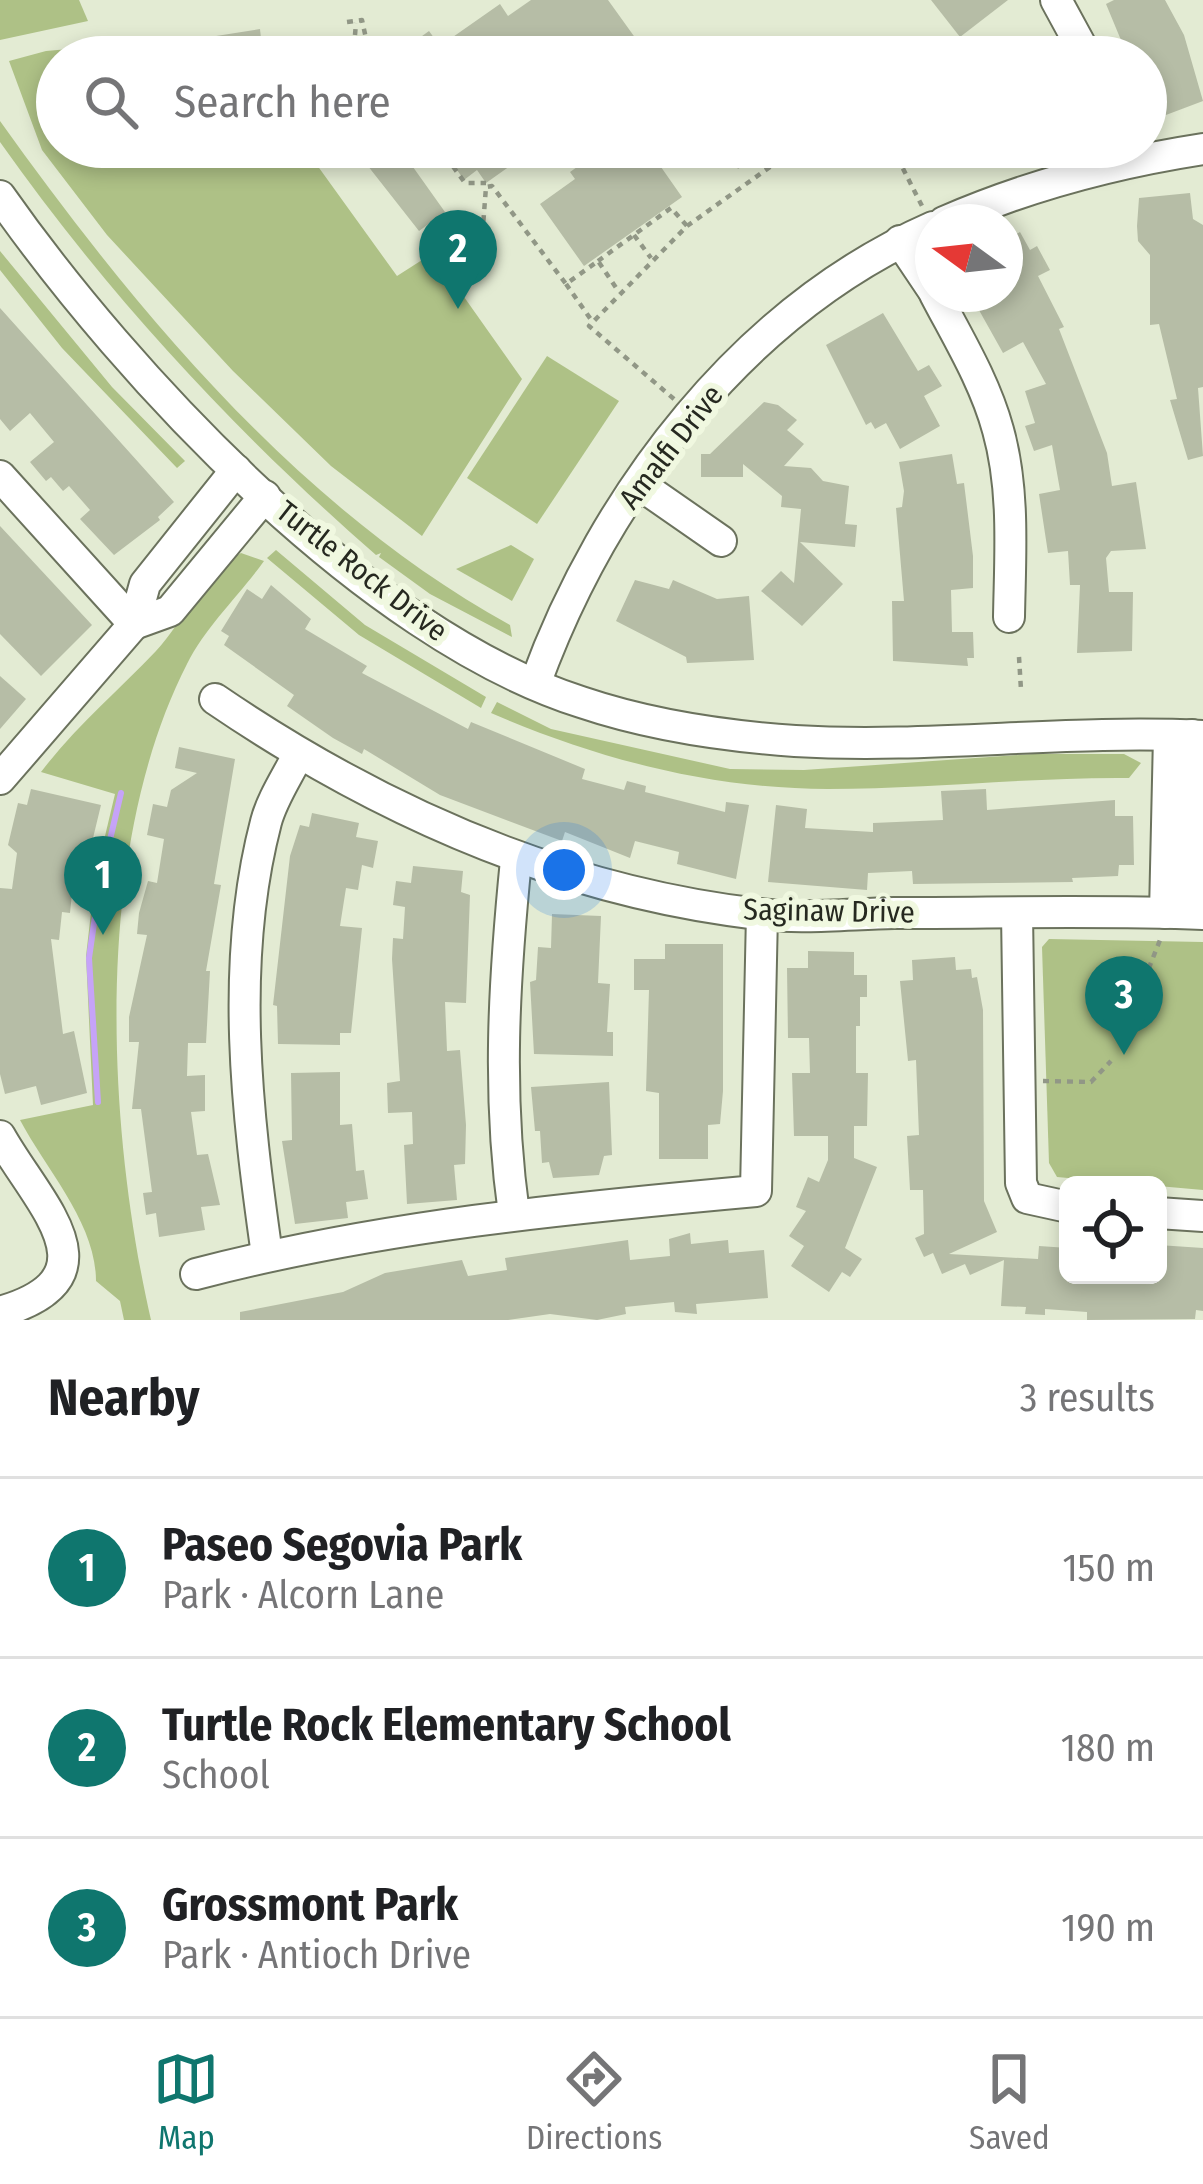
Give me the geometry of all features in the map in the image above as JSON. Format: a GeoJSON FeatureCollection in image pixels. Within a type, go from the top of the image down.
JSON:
{"type":"FeatureCollection","features":[{"type":"Feature","properties":{"kind":"street"},"geometry":{"type":"LineString","coordinates":[[1056,0],[1076,36]]}},
{"type":"Feature","properties":{"kind":"street","name":"Amalfi Drive"},"geometry":{"type":"LineString","coordinates":[[1167,151],[1203,149]]}},
{"type":"Feature","properties":{"kind":"street","name":"Amalfi Drive"},"geometry":{"type":"LineString","coordinates":[[978,204],[1077,168]]}},
{"type":"Feature","properties":{"kind":"street","name":"Turtle Rock Drive"},"geometry":{"type":"LineString","coordinates":[[0,196],[112,338],[236,470],[399,608],[536,684],[579,702],[681,728],[793,741],[1188,736]]}},
{"type":"Feature","properties":{"kind":"street","name":"Amalfi Drive"},"geometry":{"type":"LineString","coordinates":[[536,684],[559,618],[639,484],[700,401],[775,328],[915,231]]}},
{"type":"Feature","properties":{"kind":"street"},"geometry":{"type":"LineString","coordinates":[[900,242],[915,264]]}},
{"type":"Feature","properties":{"kind":"street"},"geometry":{"type":"LineString","coordinates":[[945,312],[974,366],[998,430],[1008,483],[1009,617]]}},
{"type":"Feature","properties":{"kind":"street"},"geometry":{"type":"LineString","coordinates":[[0,779],[134,624],[145,584],[236,470]]}},
{"type":"Feature","properties":{"kind":"street"},"geometry":{"type":"LineString","coordinates":[[0,476],[134,624]]}},
{"type":"Feature","properties":{"kind":"street"},"geometry":{"type":"LineString","coordinates":[[639,484],[721,541]]}},
{"type":"Feature","properties":{"kind":"street"},"geometry":{"type":"LineString","coordinates":[[134,624],[170,610],[265,496]]}},
{"type":"Feature","properties":{"kind":"street","name":"Saginaw Drive"},"geometry":{"type":"LineString","coordinates":[[215,699],[298,755],[516,860],[640,895],[762,914],[1180,918]]}},
{"type":"Feature","properties":{"kind":"street"},"geometry":{"type":"LineString","coordinates":[[1180,918],[1188,736]]}},
{"type":"Feature","properties":{"kind":"street"},"geometry":{"type":"LineString","coordinates":[[267,1256],[246,1104],[248,945],[266,819],[298,755]]}},
{"type":"Feature","properties":{"kind":"street"},"geometry":{"type":"LineString","coordinates":[[514,1214],[502,1130],[501,1044],[516,860]]}},
{"type":"Feature","properties":{"kind":"street"},"geometry":{"type":"LineString","coordinates":[[1017,913],[1021,1183],[1027,1198],[1059,1205]]}},
{"type":"Feature","properties":{"kind":"street"},"geometry":{"type":"LineString","coordinates":[[196,1274],[267,1256],[514,1214],[756,1190],[762,914]]}},
{"type":"Feature","properties":{"kind":"street"},"geometry":{"type":"LineString","coordinates":[[0,1136],[59,1225],[66,1253],[55,1284],[37,1301],[0,1312]]}},
{"type":"Feature","properties":{"kind":"street"},"geometry":{"type":"LineString","coordinates":[[1167,1214],[1203,1216]]}},
{"type":"Feature","properties":{"kind":"path"},"geometry":{"type":"LineString","coordinates":[[347,22],[362,20],[365,36]]}},
{"type":"Feature","properties":{"kind":"path"},"geometry":{"type":"LineString","coordinates":[[355,36],[356,21]]}},
{"type":"Feature","properties":{"kind":"path"},"geometry":{"type":"LineString","coordinates":[[454,168],[465,183],[486,183]]}},
{"type":"Feature","properties":{"kind":"path"},"geometry":{"type":"LineString","coordinates":[[674,399],[589,326],[687,226],[768,168]]}},
{"type":"Feature","properties":{"kind":"path"},"geometry":{"type":"LineString","coordinates":[[904,168],[925,204]]}},
{"type":"Feature","properties":{"kind":"path"},"geometry":{"type":"LineString","coordinates":[[454,237],[483,226],[486,187],[492,186],[592,322]]}},
{"type":"Feature","properties":{"kind":"path"},"geometry":{"type":"LineString","coordinates":[[566,284],[671,208],[687,226]]}},
{"type":"Feature","properties":{"kind":"path"},"geometry":{"type":"LineString","coordinates":[[634,235],[651,258]]}},
{"type":"Feature","properties":{"kind":"path"},"geometry":{"type":"LineString","coordinates":[[598,261],[620,292]]}},
{"type":"Feature","properties":{"kind":"path"},"geometry":{"type":"LineString","coordinates":[[1019,657],[1021,690]]}},
{"type":"Feature","properties":{"kind":"path"},"geometry":{"type":"LineString","coordinates":[[1131,1013],[1180,918]]}},
{"type":"Feature","properties":{"kind":"path"},"geometry":{"type":"LineString","coordinates":[[1019,1081],[1091,1082],[1111,1061]]}},
{"type":"Feature","properties":{"kind":"green space"},"geometry":{"type":"Polygon","coordinates":[[[0,0],[79,0],[88,21],[0,40],[0,0]]]}},
{"type":"Feature","properties":{"kind":"green space"},"geometry":{"type":"Polygon","coordinates":[[[36,54],[36,134],[9,61],[36,54]]]}},
{"type":"Feature","properties":{"kind":"green space"},"geometry":{"type":"Polygon","coordinates":[[[0,121],[108,265],[228,402],[361,524],[433,578],[510,625],[512,637],[430,594],[379,557],[381,553],[376,555],[224,411],[129,307],[41,199],[0,142],[0,121]]]}},
{"type":"Feature","properties":{"kind":"green space"},"geometry":{"type":"Polygon","coordinates":[[[56,168],[319,168],[397,276],[433,253],[522,379],[422,536],[331,466],[233,371],[107,235],[56,168]]]}},
{"type":"Feature","properties":{"kind":"green space"},"geometry":{"type":"Polygon","coordinates":[[[0,251],[112,387],[185,461],[177,468],[62,348],[0,270],[0,251]]]}},
{"type":"Feature","properties":{"kind":"green space"},"geometry":{"type":"Polygon","coordinates":[[[547,356],[619,401],[537,524],[467,478],[547,356]]]}},
{"type":"Feature","properties":{"kind":"green space"},"geometry":{"type":"Polygon","coordinates":[[[511,545],[534,559],[512,601],[456,569],[511,545]]]}},
{"type":"Feature","properties":{"kind":"green space"},"geometry":{"type":"Polygon","coordinates":[[[276,550],[365,625],[486,697],[481,708],[359,635],[267,558],[276,550]]]}},
{"type":"Feature","properties":{"kind":"green space"},"geometry":{"type":"Polygon","coordinates":[[[241,553],[264,561],[187,664],[157,737],[135,816],[122,900],[118,1074],[124,1160],[151,1320],[124,1320],[120,1301],[96,1281],[79,1218],[20,1120],[93,1105],[86,956],[95,878],[115,794],[41,772],[156,651],[205,584],[241,553]]]}},
{"type":"Feature","properties":{"kind":"green space"},"geometry":{"type":"Polygon","coordinates":[[[497,702],[551,729],[730,769],[804,770],[1033,754],[1124,754],[1141,763],[1129,778],[828,789],[741,784],[656,768],[572,744],[491,713],[497,702]]]}},
{"type":"Feature","properties":{"kind":"green space"},"geometry":{"type":"Polygon","coordinates":[[[1049,939],[1203,942],[1203,1190],[1167,1187],[1167,1176],[1057,1177],[1049,1163],[1042,947],[1049,939]]]}},
{"type":"Feature","properties":{"kind":"building"},"geometry":{"type":"Polygon","coordinates":[[[531,0],[608,0],[634,36],[454,36],[500,4],[508,16],[531,0]]]}},
{"type":"Feature","properties":{"kind":"building"},"geometry":{"type":"Polygon","coordinates":[[[931,0],[1008,0],[961,36],[931,0]]]}},
{"type":"Feature","properties":{"kind":"building"},"geometry":{"type":"Polygon","coordinates":[[[1165,0],[1184,35],[1203,101],[1167,115],[1167,36],[1119,36],[1106,4],[1165,0]]]}},
{"type":"Feature","properties":{"kind":"building"},"geometry":{"type":"Polygon","coordinates":[[[260,29],[261,36],[216,36],[260,29]]]}},
{"type":"Feature","properties":{"kind":"building"},"geometry":{"type":"Polygon","coordinates":[[[370,168],[414,168],[445,212],[419,231],[370,168]]]}},
{"type":"Feature","properties":{"kind":"building"},"geometry":{"type":"Polygon","coordinates":[[[456,168],[507,168],[486,183],[477,170],[464,180],[456,168]]]}},
{"type":"Feature","properties":{"kind":"building"},"geometry":{"type":"Polygon","coordinates":[[[576,168],[662,168],[682,197],[584,266],[540,204],[575,179],[570,172],[576,168]]]}},
{"type":"Feature","properties":{"kind":"building"},"geometry":{"type":"Polygon","coordinates":[[[1190,193],[1193,219],[1203,225],[1203,387],[1198,388],[1203,456],[1188,460],[1170,400],[1177,399],[1159,324],[1150,325],[1150,255],[1138,241],[1137,226],[1139,198],[1190,193]]]}},
{"type":"Feature","properties":{"kind":"building"},"geometry":{"type":"Polygon","coordinates":[[[1023,237],[1030,250],[1037,246],[1050,270],[1038,276],[1064,327],[1059,329],[1107,453],[1112,486],[1136,482],[1146,549],[1111,551],[1106,558],[1109,592],[1133,592],[1132,651],[1077,653],[1080,585],[1070,585],[1068,551],[1048,553],[1039,494],[1060,490],[1052,445],[1034,451],[1025,426],[1035,423],[1025,391],[1046,384],[1023,342],[1003,353],[980,312],[1023,312],[1023,237]]]}},
{"type":"Feature","properties":{"kind":"building"},"geometry":{"type":"Polygon","coordinates":[[[0,308],[174,502],[160,520],[114,555],[80,519],[90,510],[69,486],[63,491],[51,477],[46,481],[30,462],[54,442],[30,413],[10,431],[0,419],[0,308]]]}},
{"type":"Feature","properties":{"kind":"building"},"geometry":{"type":"Polygon","coordinates":[[[883,313],[918,371],[929,365],[942,386],[924,396],[940,426],[900,449],[886,423],[875,429],[871,422],[866,425],[826,345],[883,313]]]}},
{"type":"Feature","properties":{"kind":"building"},"geometry":{"type":"Polygon","coordinates":[[[764,402],[778,405],[797,420],[787,430],[804,444],[784,466],[811,468],[823,481],[849,486],[845,524],[857,525],[855,547],[800,542],[843,584],[802,626],[761,591],[781,571],[794,583],[801,509],[781,507],[782,496],[743,464],[743,477],[701,477],[701,454],[710,454],[764,402]]]}},
{"type":"Feature","properties":{"kind":"building"},"geometry":{"type":"Polygon","coordinates":[[[952,454],[957,484],[964,483],[973,588],[951,590],[952,632],[973,632],[974,658],[967,658],[968,666],[893,661],[892,601],[904,601],[896,508],[902,507],[904,491],[899,462],[952,454]]]}},
{"type":"Feature","properties":{"kind":"building"},"geometry":{"type":"Polygon","coordinates":[[[0,526],[92,625],[41,676],[0,634],[0,526]]]}},
{"type":"Feature","properties":{"kind":"building"},"geometry":{"type":"Polygon","coordinates":[[[635,580],[669,589],[673,580],[717,599],[749,596],[754,660],[687,663],[686,657],[616,621],[635,580]]]}},
{"type":"Feature","properties":{"kind":"building"},"geometry":{"type":"Polygon","coordinates":[[[271,585],[311,619],[305,629],[367,666],[362,673],[468,729],[471,722],[585,769],[582,779],[624,790],[627,781],[646,786],[645,792],[725,812],[726,802],[749,805],[736,879],[677,864],[679,852],[635,841],[630,858],[565,832],[562,841],[440,795],[364,749],[362,754],[333,738],[287,706],[294,695],[224,645],[229,636],[221,631],[247,589],[262,599],[271,585]]]}},
{"type":"Feature","properties":{"kind":"building"},"geometry":{"type":"Polygon","coordinates":[[[0,676],[26,699],[0,729],[0,676]]]}},
{"type":"Feature","properties":{"kind":"building"},"geometry":{"type":"Polygon","coordinates":[[[179,747],[235,759],[214,884],[221,885],[206,971],[210,971],[206,1043],[188,1043],[187,1076],[205,1075],[205,1111],[191,1112],[197,1155],[208,1154],[220,1205],[201,1207],[205,1230],[159,1237],[156,1213],[146,1215],[143,1193],[152,1192],[141,1109],[132,1109],[139,1042],[129,1042],[129,1017],[147,935],[137,934],[139,913],[148,881],[157,883],[164,839],[147,835],[153,804],[167,807],[171,790],[197,773],[175,768],[179,747]]]}},
{"type":"Feature","properties":{"kind":"building"},"geometry":{"type":"Polygon","coordinates":[[[31,789],[101,805],[86,867],[75,864],[70,913],[62,912],[59,940],[51,939],[63,1034],[74,1031],[87,1093],[41,1105],[36,1086],[5,1094],[0,1074],[0,888],[12,889],[17,853],[8,845],[18,803],[27,805],[31,789]]]}},
{"type":"Feature","properties":{"kind":"building"},"geometry":{"type":"Polygon","coordinates":[[[986,789],[987,810],[1115,800],[1115,816],[1133,816],[1134,865],[1119,865],[1118,876],[1072,878],[1073,882],[913,884],[912,871],[868,873],[867,890],[768,882],[776,805],[807,809],[805,828],[873,832],[873,823],[943,820],[941,791],[986,789]]]}},
{"type":"Feature","properties":{"kind":"building"},"geometry":{"type":"Polygon","coordinates":[[[312,813],[359,823],[356,837],[378,841],[373,868],[362,865],[358,890],[346,888],[340,926],[362,928],[351,1033],[340,1033],[340,1045],[278,1044],[277,1006],[273,1005],[290,856],[300,825],[309,827],[312,813]]]}},
{"type":"Feature","properties":{"kind":"building"},"geometry":{"type":"Polygon","coordinates":[[[413,866],[463,871],[461,892],[470,895],[466,1003],[445,1002],[447,1051],[460,1050],[466,1125],[465,1164],[454,1165],[457,1200],[407,1204],[404,1145],[413,1144],[412,1112],[388,1113],[387,1083],[400,1081],[392,959],[393,938],[403,939],[405,907],[393,905],[396,881],[411,883],[413,866]]]}},
{"type":"Feature","properties":{"kind":"building"},"geometry":{"type":"Polygon","coordinates":[[[552,914],[601,916],[598,983],[610,984],[607,1032],[613,1032],[613,1056],[534,1054],[530,982],[536,980],[538,947],[551,948],[552,914]]]}},
{"type":"Feature","properties":{"kind":"building"},"geometry":{"type":"Polygon","coordinates":[[[665,944],[723,944],[723,1091],[720,1124],[708,1125],[708,1159],[659,1159],[659,1093],[646,1091],[649,990],[634,990],[634,959],[665,959],[665,944]]]}},
{"type":"Feature","properties":{"kind":"building"},"geometry":{"type":"Polygon","coordinates":[[[808,951],[854,952],[854,975],[867,975],[867,997],[860,997],[860,1026],[856,1026],[856,1073],[868,1073],[867,1126],[854,1126],[854,1158],[877,1167],[845,1248],[862,1259],[850,1277],[842,1272],[829,1292],[791,1266],[804,1246],[789,1236],[806,1211],[796,1207],[808,1177],[819,1182],[828,1160],[828,1136],[794,1136],[792,1073],[810,1073],[809,1038],[788,1038],[787,968],[808,968],[808,951]]]}},
{"type":"Feature","properties":{"kind":"building"},"geometry":{"type":"Polygon","coordinates":[[[955,957],[956,970],[971,969],[972,978],[977,977],[983,1010],[984,1201],[997,1232],[949,1254],[1038,1259],[1039,1246],[1059,1247],[1059,1284],[1167,1284],[1167,1246],[1203,1248],[1203,1311],[1196,1310],[1195,1319],[1087,1320],[1087,1312],[1045,1309],[1045,1315],[1025,1314],[1026,1307],[1001,1306],[1004,1260],[970,1275],[965,1264],[942,1274],[933,1253],[924,1257],[915,1238],[924,1234],[923,1190],[910,1190],[907,1136],[919,1135],[916,1060],[908,1061],[900,981],[913,980],[912,960],[955,957]]]}},
{"type":"Feature","properties":{"kind":"building"},"geometry":{"type":"Polygon","coordinates":[[[340,1072],[340,1125],[352,1124],[356,1171],[364,1170],[368,1199],[346,1202],[348,1218],[295,1224],[282,1141],[292,1140],[291,1073],[340,1072]]]}},
{"type":"Feature","properties":{"kind":"building"},"geometry":{"type":"Polygon","coordinates":[[[609,1082],[612,1155],[604,1156],[599,1175],[553,1178],[549,1162],[542,1163],[531,1087],[609,1082]]]}},
{"type":"Feature","properties":{"kind":"building"},"geometry":{"type":"Polygon","coordinates":[[[690,1233],[691,1244],[728,1240],[729,1253],[764,1250],[768,1298],[696,1304],[697,1314],[675,1312],[674,1302],[625,1307],[626,1314],[597,1320],[550,1314],[508,1320],[240,1320],[240,1312],[343,1292],[385,1273],[462,1260],[468,1276],[507,1270],[505,1258],[628,1240],[630,1260],[670,1256],[669,1239],[690,1233]]]}},
{"type":"Feature","properties":{"kind":"waterway"},"geometry":{"type":"LineString","coordinates":[[98,1102],[89,958],[100,882],[121,793]]}},
{"type":"Feature","properties":{"kind":"place","name":"Turtle Rock Elementary School"},"geometry":{"type":"Point","coordinates":[458,309]}},
{"type":"Feature","properties":{"kind":"place","name":"Paseo Segovia Park"},"geometry":{"type":"Point","coordinates":[103,935]}},
{"type":"Feature","properties":{"kind":"place","name":"Grossmont Park"},"geometry":{"type":"Point","coordinates":[1124,1055]}}]}
